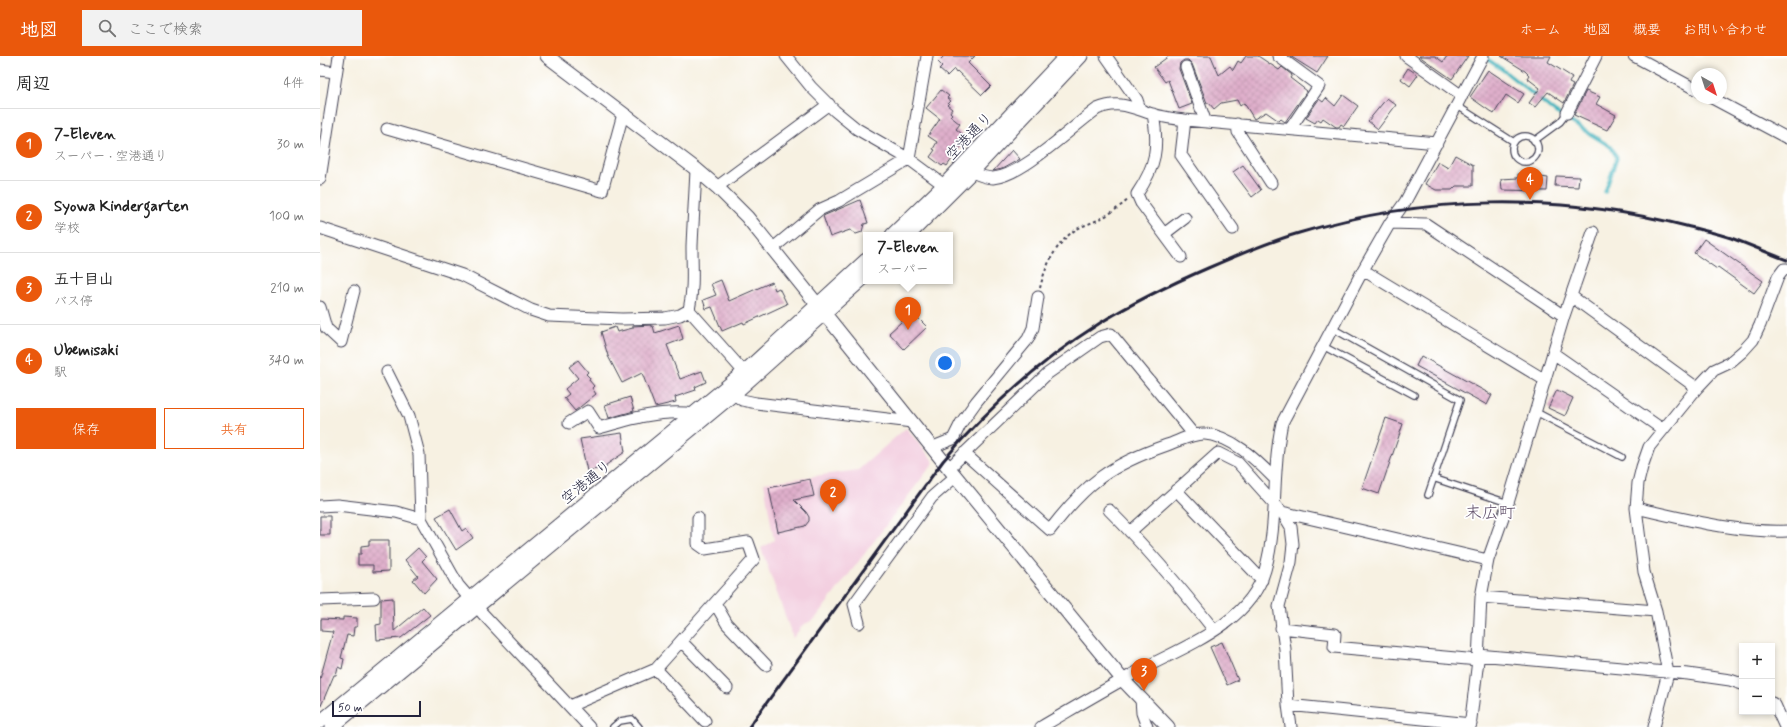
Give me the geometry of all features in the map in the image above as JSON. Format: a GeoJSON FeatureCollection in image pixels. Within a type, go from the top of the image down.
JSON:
{"type":"FeatureCollection","features":[{"type":"Feature","properties":{"kind":"street"},"geometry":{"type":"LineString","coordinates":[[320,179],[324,123],[336,72],[338,56]]}},
{"type":"Feature","properties":{"kind":"street"},"geometry":{"type":"LineString","coordinates":[[547,56],[696,169],[718,187],[747,218],[952,472],[1122,679],[1168,727]]}},
{"type":"Feature","properties":{"kind":"street"},"geometry":{"type":"LineString","coordinates":[[786,56],[811,87],[857,129],[909,159],[944,185]]}},
{"type":"Feature","properties":{"kind":"street"},"geometry":{"type":"LineString","coordinates":[[772,249],[819,210],[839,201],[909,159],[927,56]]}},
{"type":"Feature","properties":{"kind":"street","name":"空港通り"},"geometry":{"type":"LineString","coordinates":[[895,232],[944,185],[1066,56]]}},
{"type":"Feature","properties":{"kind":"street","name":"空港通り"},"geometry":{"type":"LineString","coordinates":[[913,232],[972,172],[1081,56]]}},
{"type":"Feature","properties":{"kind":"street"},"geometry":{"type":"LineString","coordinates":[[1106,56],[1136,100],[1140,109]]}},
{"type":"Feature","properties":{"kind":"street"},"geometry":{"type":"LineString","coordinates":[[1278,56],[1319,86],[1290,129]]}},
{"type":"Feature","properties":{"kind":"street"},"geometry":{"type":"LineString","coordinates":[[1406,56],[1459,100]]}},
{"type":"Feature","properties":{"kind":"street"},"geometry":{"type":"LineString","coordinates":[[1041,727],[1122,679],[1181,650],[1214,630],[1246,605],[1262,580],[1278,508],[1275,479],[1277,445],[1282,423],[1363,270],[1390,222],[1405,202],[1483,56]]}},
{"type":"Feature","properties":{"kind":"street"},"geometry":{"type":"LineString","coordinates":[[1567,113],[1596,56]]}},
{"type":"Feature","properties":{"kind":"street"},"geometry":{"type":"LineString","coordinates":[[1634,56],[1691,87]]}},
{"type":"Feature","properties":{"kind":"street"},"geometry":{"type":"LineString","coordinates":[[1186,68],[1205,120]]}},
{"type":"Feature","properties":{"kind":"street"},"geometry":{"type":"LineString","coordinates":[[320,70],[336,72]]}},
{"type":"Feature","properties":{"kind":"street"},"geometry":{"type":"LineString","coordinates":[[718,187],[829,104]]}},
{"type":"Feature","properties":{"kind":"street"},"geometry":{"type":"LineString","coordinates":[[972,172],[985,178],[994,178],[1022,166],[1086,117],[1106,105],[1119,104],[1153,114],[1185,120],[1205,120],[1437,143]]}},
{"type":"Feature","properties":{"kind":"street"},"geometry":{"type":"LineString","coordinates":[[1723,104],[1787,138]]}},
{"type":"Feature","properties":{"kind":"street"},"geometry":{"type":"LineString","coordinates":[[387,129],[602,192],[623,114]]}},
{"type":"Feature","properties":{"kind":"street"},"geometry":{"type":"LineString","coordinates":[[1153,114],[1156,141],[1154,162],[1145,182],[1137,194],[1141,203],[1181,257]]}},
{"type":"Feature","properties":{"kind":"street"},"geometry":{"type":"LineString","coordinates":[[1185,120],[1181,155],[1233,229]]}},
{"type":"Feature","properties":{"kind":"street"},"geometry":{"type":"LineString","coordinates":[[1237,124],[1238,132],[1271,183]]}},
{"type":"Feature","properties":{"kind":"street"},"geometry":{"type":"LineString","coordinates":[[689,310],[694,279],[692,246],[696,169]]}},
{"type":"Feature","properties":{"kind":"street"},"geometry":{"type":"LineString","coordinates":[[1164,234],[1185,218]]}},
{"type":"Feature","properties":{"kind":"street"},"geometry":{"type":"LineString","coordinates":[[1390,222],[1426,224],[1564,316]]}},
{"type":"Feature","properties":{"kind":"street"},"geometry":{"type":"LineString","coordinates":[[320,228],[462,275],[531,310],[549,316],[622,319],[665,318],[680,315],[689,310]]}},
{"type":"Feature","properties":{"kind":"street"},"geometry":{"type":"LineString","coordinates":[[1288,705],[1471,726],[1478,657],[1481,597],[1488,560],[1508,503],[1564,316],[1593,232]]}},
{"type":"Feature","properties":{"kind":"street","name":"空港通り"},"geometry":{"type":"LineString","coordinates":[[320,722],[473,603],[734,394],[821,310],[863,263]]}},
{"type":"Feature","properties":{"kind":"street"},"geometry":{"type":"LineString","coordinates":[[1654,727],[1668,673],[1656,611],[1644,572],[1636,508],[1638,483],[1642,467],[1649,447],[1697,388],[1714,370],[1729,363],[1753,340],[1778,277],[1784,269],[1787,269]]}},
{"type":"Feature","properties":{"kind":"street"},"geometry":{"type":"LineString","coordinates":[[1363,270],[1545,380]]}},
{"type":"Feature","properties":{"kind":"street","name":"空港通り"},"geometry":{"type":"LineString","coordinates":[[332,727],[473,603],[694,414],[821,310],[863,278]]}},
{"type":"Feature","properties":{"kind":"street"},"geometry":{"type":"LineString","coordinates":[[320,307],[326,328],[341,342],[354,291]]}},
{"type":"Feature","properties":{"kind":"street"},"geometry":{"type":"LineString","coordinates":[[1571,296],[1697,388]]}},
{"type":"Feature","properties":{"kind":"street"},"geometry":{"type":"LineString","coordinates":[[933,447],[952,439],[976,402],[1028,338],[1034,328],[1038,297]]}},
{"type":"Feature","properties":{"kind":"street"},"geometry":{"type":"LineString","coordinates":[[689,310],[744,372]]}},
{"type":"Feature","properties":{"kind":"street"},"geometry":{"type":"LineString","coordinates":[[859,623],[854,604],[952,472],[964,453],[1047,374],[1100,337],[1111,334],[1194,435]]}},
{"type":"Feature","properties":{"kind":"street"},"geometry":{"type":"LineString","coordinates":[[1553,353],[1662,430]]}},
{"type":"Feature","properties":{"kind":"street"},"geometry":{"type":"LineString","coordinates":[[387,372],[409,416],[419,454],[421,519],[458,586],[589,727]]}},
{"type":"Feature","properties":{"kind":"street"},"geometry":{"type":"LineString","coordinates":[[734,394],[742,400],[756,403],[912,422]]}},
{"type":"Feature","properties":{"kind":"street"},"geometry":{"type":"LineString","coordinates":[[569,423],[588,411],[599,428],[652,415],[680,412],[694,414]]}},
{"type":"Feature","properties":{"kind":"street"},"geometry":{"type":"LineString","coordinates":[[964,453],[1050,530],[1070,503],[1088,486],[1105,474],[1122,463],[1145,452],[1194,435],[1210,435],[1230,443],[1253,458],[1275,479]]}},
{"type":"Feature","properties":{"kind":"street"},"geometry":{"type":"LineString","coordinates":[[1130,532],[1218,453],[1238,463],[1278,508],[1291,527],[1293,544],[1291,562],[1279,606],[1285,649],[1288,705],[1291,727]]}},
{"type":"Feature","properties":{"kind":"street"},"geometry":{"type":"LineString","coordinates":[[1176,490],[1262,580]]}},
{"type":"Feature","properties":{"kind":"street"},"geometry":{"type":"LineString","coordinates":[[320,506],[337,505],[396,512],[421,519]]}},
{"type":"Feature","properties":{"kind":"street"},"geometry":{"type":"LineString","coordinates":[[1278,508],[1488,560]]}},
{"type":"Feature","properties":{"kind":"street"},"geometry":{"type":"LineString","coordinates":[[1636,508],[1722,526],[1752,530],[1787,531]]}},
{"type":"Feature","properties":{"kind":"street"},"geometry":{"type":"LineString","coordinates":[[1109,510],[1188,597],[1214,630]]}},
{"type":"Feature","properties":{"kind":"street"},"geometry":{"type":"LineString","coordinates":[[570,706],[656,669],[754,559],[748,542],[705,549],[698,544],[698,518]]}},
{"type":"Feature","properties":{"kind":"street"},"geometry":{"type":"LineString","coordinates":[[1481,597],[1656,611]]}},
{"type":"Feature","properties":{"kind":"street"},"geometry":{"type":"LineString","coordinates":[[320,600],[374,598]]}},
{"type":"Feature","properties":{"kind":"street"},"geometry":{"type":"LineString","coordinates":[[715,603],[727,624],[766,665]]}},
{"type":"Feature","properties":{"kind":"street"},"geometry":{"type":"LineString","coordinates":[[1281,628],[1335,634],[1334,647],[1478,657],[1668,673],[1730,680],[1739,683]]}},
{"type":"Feature","properties":{"kind":"street"},"geometry":{"type":"LineString","coordinates":[[681,641],[726,688]]}},
{"type":"Feature","properties":{"kind":"street"},"geometry":{"type":"LineString","coordinates":[[656,669],[706,721]]}},
{"type":"Feature","properties":{"kind":"street"},"geometry":{"type":"LineString","coordinates":[[1141,698],[1142,713],[1146,727]]}},
{"type":"Feature","properties":{"kind":"street"},"geometry":{"type":"LineString","coordinates":[[1775,705],[1784,727]]}},
{"type":"Feature","properties":{"kind":"lane"},"geometry":{"type":"LineString","coordinates":[[1459,100],[1514,142]]}},
{"type":"Feature","properties":{"kind":"lane"},"geometry":{"type":"LineString","coordinates":[[1534,141],[1560,122],[1567,113]]}},
{"type":"Feature","properties":{"kind":"lane"},"geometry":{"type":"LineString","coordinates":[[1523,137],[1531,138],[1534,141],[1537,145],[1537,154],[1532,160],[1524,162],[1516,159],[1512,148],[1514,142],[1523,137]]}},
{"type":"Feature","properties":{"kind":"lane"},"geometry":{"type":"LineString","coordinates":[[1332,328],[1460,400],[1428,495]]}},
{"type":"Feature","properties":{"kind":"lane"},"geometry":{"type":"LineString","coordinates":[[1322,346],[1414,395]]}},
{"type":"Feature","properties":{"kind":"lane"},"geometry":{"type":"LineString","coordinates":[[1536,412],[1622,457]]}},
{"type":"Feature","properties":{"kind":"lane"},"geometry":{"type":"LineString","coordinates":[[1433,478],[1508,503]]}},
{"type":"Feature","properties":{"kind":"lane"},"geometry":{"type":"LineString","coordinates":[[613,727],[620,721],[632,720],[639,727]]}},
{"type":"Feature","properties":{"kind":"path"},"geometry":{"type":"LineString","coordinates":[[1038,297],[1043,276],[1052,256],[1062,242],[1076,230],[1102,218],[1137,194]]}},
{"type":"Feature","properties":{"kind":"shaded area"},"geometry":{"type":"Polygon","coordinates":[[[906,428],[934,462],[815,619],[803,625],[793,638],[761,548],[774,540],[764,483],[858,470],[906,428]]]}},
{"type":"Feature","properties":{"kind":"building"},"geometry":{"type":"Polygon","coordinates":[[[944,56],[975,56],[968,63],[991,86],[982,95],[954,69],[947,76],[939,69],[942,66],[938,62],[944,56]]]}},
{"type":"Feature","properties":{"kind":"building"},"geometry":{"type":"Polygon","coordinates":[[[1169,56],[1211,56],[1219,75],[1230,66],[1233,70],[1238,61],[1241,63],[1246,56],[1258,56],[1279,70],[1282,67],[1292,75],[1290,78],[1307,91],[1285,122],[1281,119],[1279,121],[1266,112],[1254,119],[1244,103],[1240,106],[1237,100],[1221,103],[1214,109],[1209,103],[1207,103],[1192,64],[1188,60],[1184,60],[1180,63],[1179,69],[1192,104],[1179,109],[1168,80],[1165,82],[1154,67],[1169,56]]]}},
{"type":"Feature","properties":{"kind":"building"},"geometry":{"type":"Polygon","coordinates":[[[1290,56],[1328,56],[1317,73],[1290,56]]]}},
{"type":"Feature","properties":{"kind":"building"},"geometry":{"type":"Polygon","coordinates":[[[1419,56],[1435,56],[1443,62],[1447,56],[1468,56],[1452,79],[1419,56]]]}},
{"type":"Feature","properties":{"kind":"building"},"geometry":{"type":"Polygon","coordinates":[[[1501,56],[1551,56],[1548,62],[1572,77],[1569,83],[1573,85],[1564,103],[1548,92],[1535,107],[1529,103],[1540,88],[1527,78],[1529,75],[1525,71],[1501,56]]]}},
{"type":"Feature","properties":{"kind":"building"},"geometry":{"type":"Polygon","coordinates":[[[1408,68],[1418,75],[1410,86],[1401,79],[1408,68]]]}},
{"type":"Feature","properties":{"kind":"building"},"geometry":{"type":"Polygon","coordinates":[[[1488,70],[1524,94],[1518,103],[1506,95],[1494,114],[1470,97],[1488,70]]]}},
{"type":"Feature","properties":{"kind":"building"},"geometry":{"type":"Polygon","coordinates":[[[941,90],[949,96],[947,98],[951,101],[947,105],[952,109],[950,112],[952,114],[950,116],[960,124],[956,129],[967,138],[947,166],[944,164],[942,166],[930,157],[935,150],[933,149],[937,142],[928,136],[940,119],[926,108],[941,90]]]}},
{"type":"Feature","properties":{"kind":"building"},"geometry":{"type":"Polygon","coordinates":[[[1586,91],[1600,97],[1596,104],[1616,115],[1607,130],[1574,115],[1586,91]]]}},
{"type":"Feature","properties":{"kind":"building"},"geometry":{"type":"Polygon","coordinates":[[[1343,95],[1358,106],[1344,126],[1341,124],[1339,127],[1336,127],[1323,118],[1321,121],[1318,119],[1315,123],[1306,118],[1319,99],[1323,102],[1326,98],[1335,106],[1343,95]]]}},
{"type":"Feature","properties":{"kind":"building"},"geometry":{"type":"Polygon","coordinates":[[[1387,98],[1396,105],[1378,129],[1368,121],[1387,98]]]}},
{"type":"Feature","properties":{"kind":"building"},"geometry":{"type":"Polygon","coordinates":[[[1012,150],[1020,159],[1002,169],[993,171],[1012,150]]]}},
{"type":"Feature","properties":{"kind":"building"},"geometry":{"type":"Polygon","coordinates":[[[1455,155],[1473,165],[1473,186],[1456,186],[1452,190],[1436,190],[1425,184],[1438,162],[1448,168],[1455,155]]]}},
{"type":"Feature","properties":{"kind":"building"},"geometry":{"type":"Polygon","coordinates":[[[1243,165],[1261,190],[1252,197],[1233,172],[1243,165]]]}},
{"type":"Feature","properties":{"kind":"building"},"geometry":{"type":"Polygon","coordinates":[[[1518,174],[1533,174],[1534,176],[1548,178],[1547,191],[1502,190],[1501,179],[1518,178],[1518,174]]]}},
{"type":"Feature","properties":{"kind":"building"},"geometry":{"type":"Polygon","coordinates":[[[1556,176],[1579,177],[1578,187],[1555,186],[1556,176]]]}},
{"type":"Feature","properties":{"kind":"building"},"geometry":{"type":"Polygon","coordinates":[[[860,200],[868,223],[864,224],[862,232],[856,234],[850,230],[830,237],[823,216],[860,200]]]}},
{"type":"Feature","properties":{"kind":"building"},"geometry":{"type":"Polygon","coordinates":[[[1704,239],[1763,281],[1754,293],[1718,267],[1717,269],[1694,253],[1704,239]]]}},
{"type":"Feature","properties":{"kind":"building"},"geometry":{"type":"Polygon","coordinates":[[[721,280],[729,301],[772,282],[775,290],[779,288],[787,304],[744,324],[743,322],[722,331],[712,307],[706,309],[703,300],[716,295],[711,284],[721,280]]]}},
{"type":"Feature","properties":{"kind":"building"},"geometry":{"type":"Polygon","coordinates":[[[912,312],[927,327],[904,349],[889,333],[912,312]]]}},
{"type":"Feature","properties":{"kind":"building"},"geometry":{"type":"Polygon","coordinates":[[[651,325],[651,327],[653,326],[655,333],[679,325],[683,339],[667,345],[680,379],[702,371],[706,382],[695,387],[696,390],[675,397],[676,402],[655,407],[642,373],[622,383],[608,356],[601,332],[615,327],[617,332],[633,328],[633,326],[651,325]]]}},
{"type":"Feature","properties":{"kind":"building"},"geometry":{"type":"Polygon","coordinates":[[[1421,356],[1492,395],[1487,405],[1416,366],[1421,356]]]}},
{"type":"Feature","properties":{"kind":"building"},"geometry":{"type":"Polygon","coordinates":[[[578,360],[588,372],[586,374],[594,386],[592,388],[596,394],[575,411],[564,398],[569,394],[565,389],[578,378],[569,367],[578,360]]]}},
{"type":"Feature","properties":{"kind":"building"},"geometry":{"type":"Polygon","coordinates":[[[1557,390],[1573,398],[1565,416],[1548,408],[1557,390]]]}},
{"type":"Feature","properties":{"kind":"building"},"geometry":{"type":"Polygon","coordinates":[[[630,397],[634,411],[609,418],[605,405],[630,397]]]}},
{"type":"Feature","properties":{"kind":"building"},"geometry":{"type":"Polygon","coordinates":[[[1386,418],[1403,424],[1379,494],[1362,488],[1386,418]]]}},
{"type":"Feature","properties":{"kind":"building"},"geometry":{"type":"Polygon","coordinates":[[[622,433],[625,452],[606,465],[606,467],[587,471],[580,439],[622,433]]]}},
{"type":"Feature","properties":{"kind":"building"},"geometry":{"type":"Polygon","coordinates":[[[810,479],[814,496],[794,500],[806,512],[809,517],[809,521],[805,526],[778,532],[769,488],[810,479]]]}},
{"type":"Feature","properties":{"kind":"building"},"geometry":{"type":"Polygon","coordinates":[[[450,509],[462,531],[466,528],[473,538],[456,550],[436,517],[450,509]]]}},
{"type":"Feature","properties":{"kind":"building"},"geometry":{"type":"Polygon","coordinates":[[[320,516],[330,516],[330,535],[320,535],[320,516]]]}},
{"type":"Feature","properties":{"kind":"building"},"geometry":{"type":"Polygon","coordinates":[[[369,540],[389,540],[389,571],[373,572],[373,565],[358,565],[358,554],[361,554],[361,546],[369,545],[369,540]]]}},
{"type":"Feature","properties":{"kind":"building"},"geometry":{"type":"Polygon","coordinates":[[[418,548],[426,557],[422,561],[437,579],[424,593],[413,580],[418,576],[405,560],[418,548]]]}},
{"type":"Feature","properties":{"kind":"building"},"geometry":{"type":"Polygon","coordinates":[[[393,598],[394,631],[423,607],[430,615],[401,638],[377,640],[376,625],[381,624],[381,599],[393,598]]]}},
{"type":"Feature","properties":{"kind":"building"},"geometry":{"type":"Polygon","coordinates":[[[343,617],[357,618],[357,627],[354,627],[353,636],[347,635],[341,658],[344,659],[342,669],[338,667],[336,675],[334,675],[320,708],[320,679],[333,632],[321,631],[321,619],[343,620],[343,617]]]}},
{"type":"Feature","properties":{"kind":"building"},"geometry":{"type":"Polygon","coordinates":[[[1222,642],[1238,680],[1227,685],[1210,647],[1222,642]]]}},
{"type":"Feature","properties":{"kind":"waterway"},"geometry":{"type":"LineString","coordinates":[[1487,59],[1555,112],[1611,147],[1617,158],[1605,192]]}},
{"type":"Feature","properties":{"kind":"railway"},"geometry":{"type":"LineString","coordinates":[[749,727],[943,461],[978,422],[1036,369],[1078,338],[1126,308],[1194,274],[1276,240],[1346,220],[1394,211],[1443,205],[1492,203],[1541,204],[1590,208],[1638,215],[1725,236],[1787,260]]}},
{"type":"Feature","properties":{"kind":"place","name":"Ubemisaki"},"geometry":{"type":"Point","coordinates":[1530,200]}},
{"type":"Feature","properties":{"kind":"place","name":"7-Eleven"},"geometry":{"type":"Point","coordinates":[908,330]}},
{"type":"Feature","properties":{"kind":"place","name":"Syowa Kindergarten"},"geometry":{"type":"Point","coordinates":[833,512]}},
{"type":"Feature","properties":{"kind":"place","name":"五十目山"},"geometry":{"type":"Point","coordinates":[1144,691]}},
{"type":"Feature","properties":{"kind":"district","name":"末広町"},"geometry":{"type":"Point","coordinates":[1490,512]}}]}
